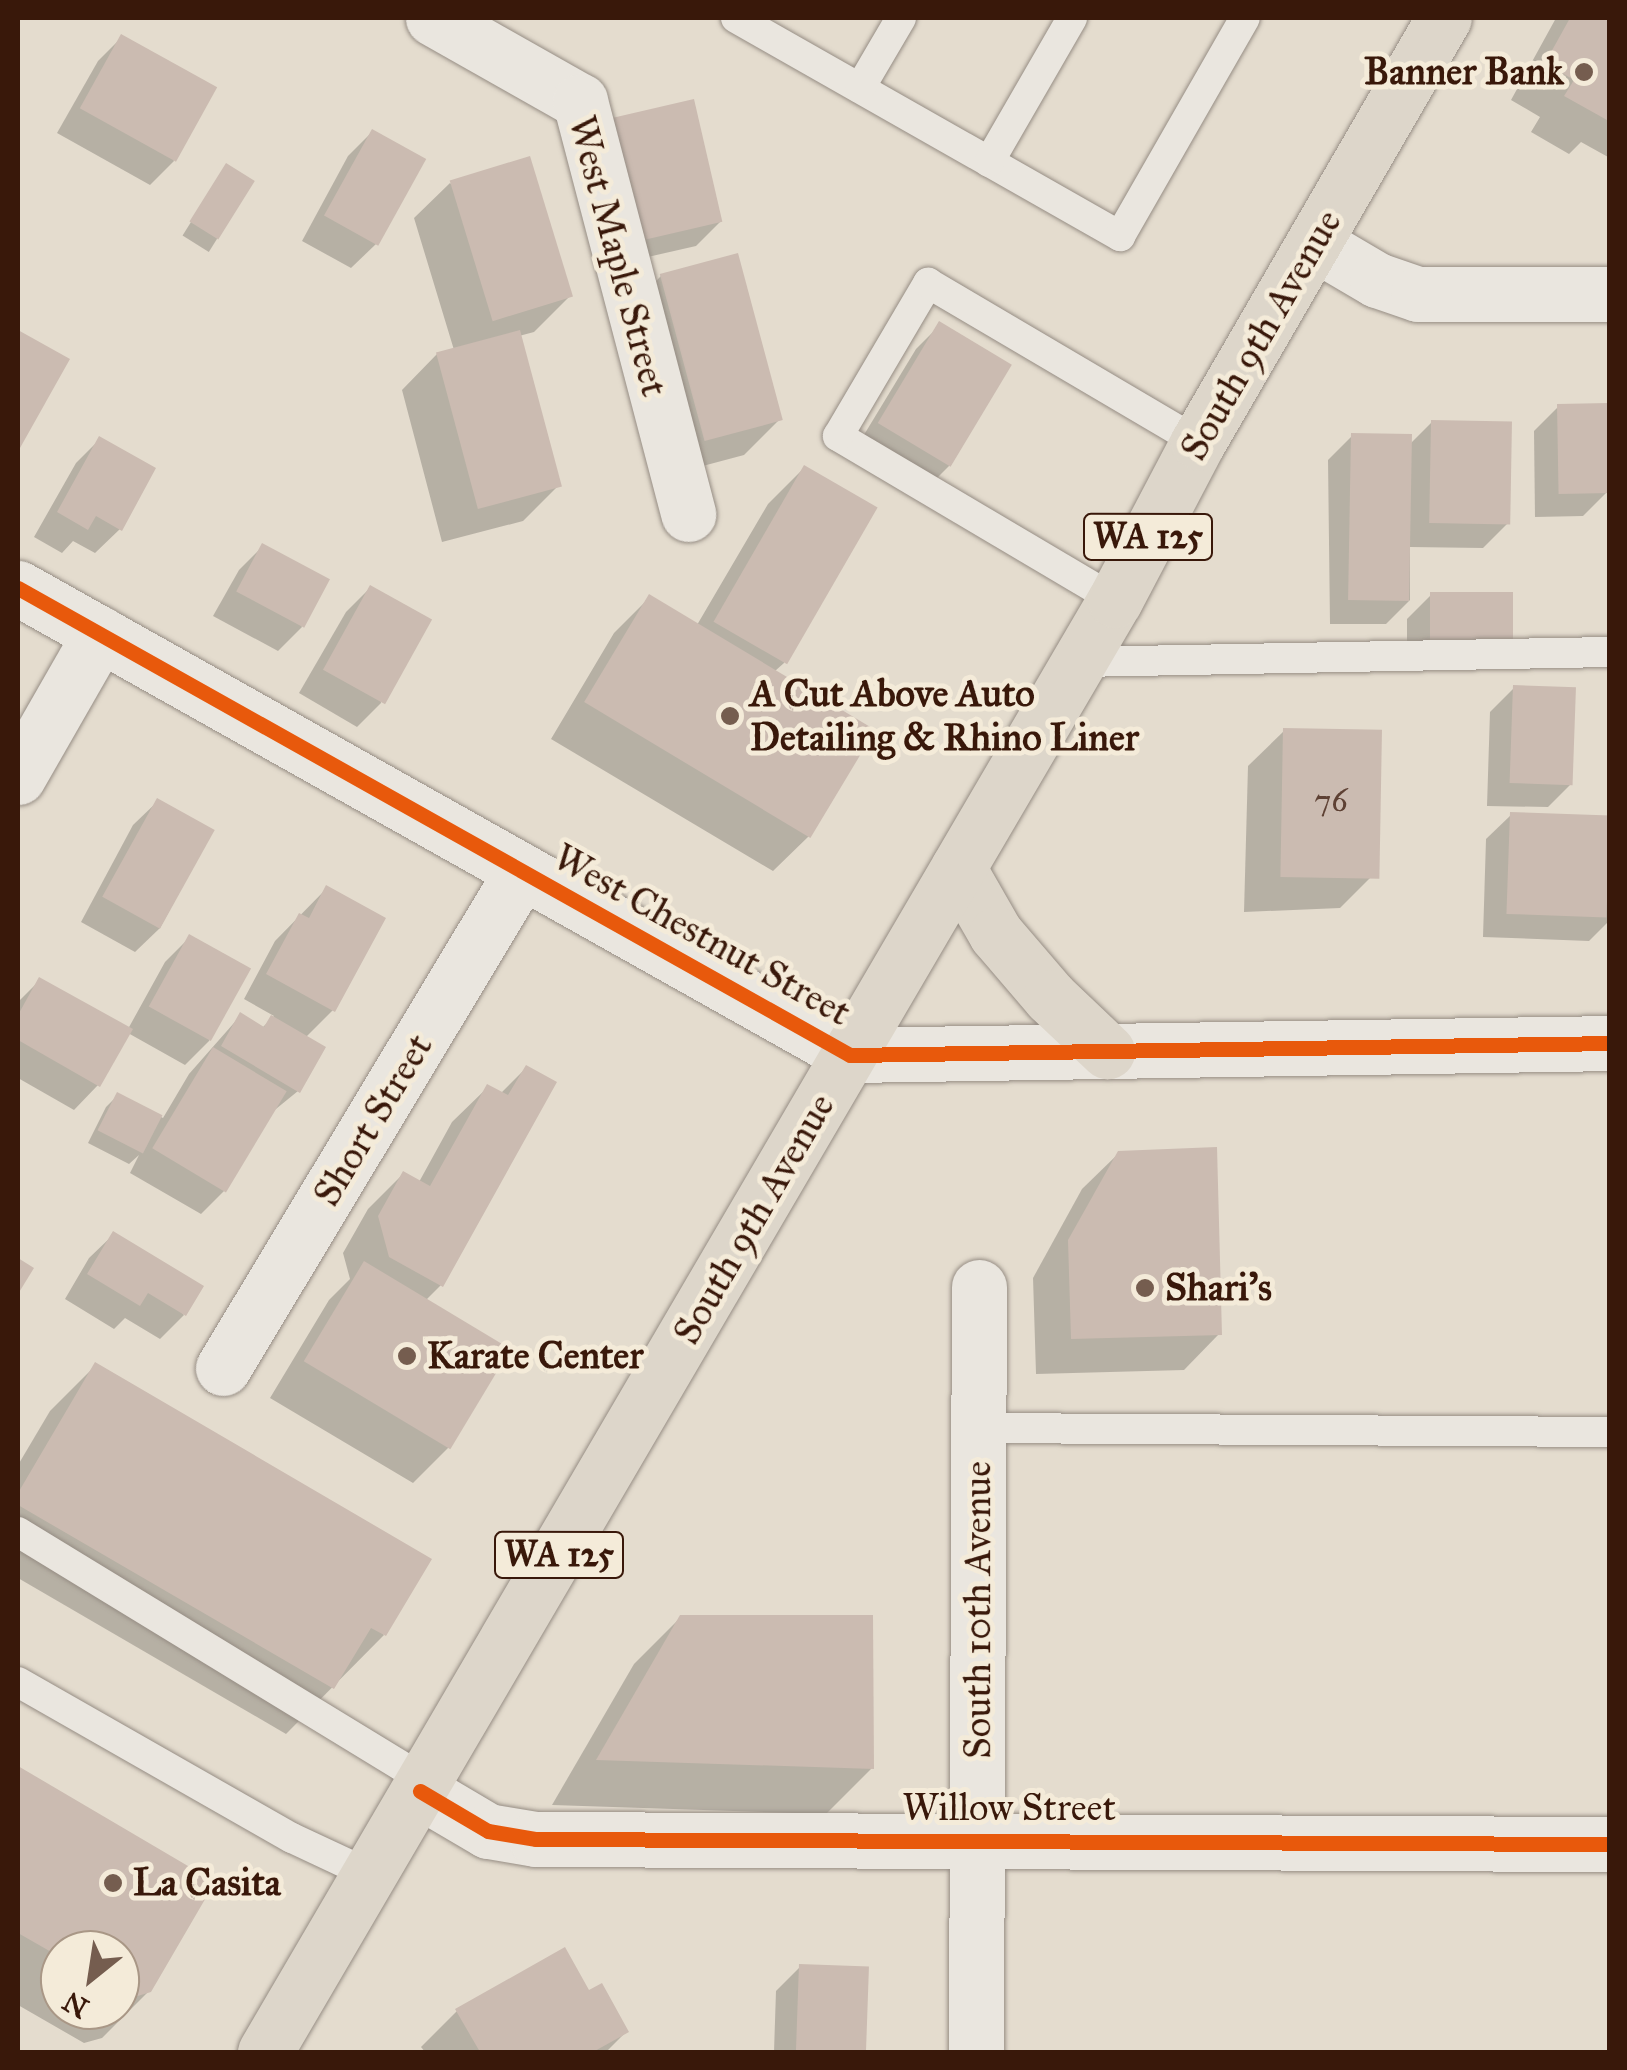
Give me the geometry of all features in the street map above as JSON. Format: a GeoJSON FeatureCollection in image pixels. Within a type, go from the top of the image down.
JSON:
{"type":"FeatureCollection","features":[{"type":"Feature","properties":{"kind":"main road","name":"South 9th Avenue"},"geometry":{"type":"LineString","coordinates":[[265,2052],[1115,600],[1198,442],[1439,19]]}},
{"type":"Feature","properties":{"kind":"main road"},"geometry":{"type":"LineString","coordinates":[[958,868],[996,934],[1050,997],[1107,1050]]}},
{"type":"Feature","properties":{"kind":"street","name":"West Maple Street"},"geometry":{"type":"LineString","coordinates":[[432,18],[580,101],[688,514]]}},
{"type":"Feature","properties":{"kind":"street"},"geometry":{"type":"LineString","coordinates":[[1314,243],[1377,280],[1418,294],[1610,294]]}},
{"type":"Feature","properties":{"kind":"street","name":"West Chestnut Street"},"geometry":{"type":"LineString","coordinates":[[18,588],[850,1055],[1610,1044]]}},
{"type":"Feature","properties":{"kind":"street"},"geometry":{"type":"LineString","coordinates":[[18,777],[100,634]]}},
{"type":"Feature","properties":{"kind":"street","name":"Short Street"},"geometry":{"type":"LineString","coordinates":[[223,1368],[522,871]]}},
{"type":"Feature","properties":{"kind":"street","name":"South 10th Avenue"},"geometry":{"type":"LineString","coordinates":[[976,2052],[979,1287]]}},
{"type":"Feature","properties":{"kind":"street","name":"Willow Street"},"geometry":{"type":"LineString","coordinates":[[423,1786],[488,1830],[518,1837],[1610,1844]]}},
{"type":"Feature","properties":{"kind":"lane"},"geometry":{"type":"LineString","coordinates":[[736,18],[1120,236],[1244,18]]}},
{"type":"Feature","properties":{"kind":"lane"},"geometry":{"type":"LineString","coordinates":[[860,88],[901,18]]}},
{"type":"Feature","properties":{"kind":"lane"},"geometry":{"type":"LineString","coordinates":[[989,162],[1072,18]]}},
{"type":"Feature","properties":{"kind":"lane"},"geometry":{"type":"LineString","coordinates":[[1115,600],[838,436],[928,283],[1198,442]]}},
{"type":"Feature","properties":{"kind":"lane"},"geometry":{"type":"LineString","coordinates":[[1078,662],[1610,652]]}},
{"type":"Feature","properties":{"kind":"lane"},"geometry":{"type":"LineString","coordinates":[[979,1428],[1610,1432]]}},
{"type":"Feature","properties":{"kind":"lane"},"geometry":{"type":"LineString","coordinates":[[18,1532],[423,1786]]}},
{"type":"Feature","properties":{"kind":"lane"},"geometry":{"type":"LineString","coordinates":[[18,1682],[292,1838],[371,1876]]}},
{"type":"Feature","properties":{"kind":"building","name":"Banner Bank"},"geometry":{"type":"Polygon","coordinates":[[[1570,18],[1610,18],[1607,120],[1564,96],[1574,80],[1545,63],[1570,18]]]}},
{"type":"Feature","properties":{"kind":"building"},"geometry":{"type":"Polygon","coordinates":[[[121,34],[217,87],[176,162],[80,108],[121,34]]]}},
{"type":"Feature","properties":{"kind":"building"},"geometry":{"type":"Polygon","coordinates":[[[694,99],[722,222],[640,241],[612,118],[694,99]]]}},
{"type":"Feature","properties":{"kind":"building"},"geometry":{"type":"Polygon","coordinates":[[[372,129],[426,159],[378,246],[324,216],[372,129]]]}},
{"type":"Feature","properties":{"kind":"building"},"geometry":{"type":"Polygon","coordinates":[[[530,156],[573,297],[493,321],[450,181],[530,156]]]}},
{"type":"Feature","properties":{"kind":"building"},"geometry":{"type":"Polygon","coordinates":[[[226,163],[255,181],[218,240],[189,222],[226,163]]]}},
{"type":"Feature","properties":{"kind":"building"},"geometry":{"type":"Polygon","coordinates":[[[738,253],[783,420],[705,441],[660,274],[738,253]]]}},
{"type":"Feature","properties":{"kind":"building"},"geometry":{"type":"Polygon","coordinates":[[[939,321],[1012,365],[951,467],[878,423],[939,321]]]}},
{"type":"Feature","properties":{"kind":"building"},"geometry":{"type":"Polygon","coordinates":[[[18,330],[70,359],[20,448],[18,446],[18,330]]]}},
{"type":"Feature","properties":{"kind":"building"},"geometry":{"type":"Polygon","coordinates":[[[520,330],[562,486],[478,509],[436,353],[520,330]]]}},
{"type":"Feature","properties":{"kind":"building"},"geometry":{"type":"Polygon","coordinates":[[[1609,403],[1610,493],[1559,494],[1557,404],[1609,403]]]}},
{"type":"Feature","properties":{"kind":"building"},"geometry":{"type":"Polygon","coordinates":[[[1431,420],[1512,421],[1510,524],[1429,523],[1431,420]]]}},
{"type":"Feature","properties":{"kind":"building"},"geometry":{"type":"Polygon","coordinates":[[[1351,433],[1412,434],[1409,601],[1348,600],[1351,433]]]}},
{"type":"Feature","properties":{"kind":"building"},"geometry":{"type":"Polygon","coordinates":[[[99,436],[156,468],[122,531],[96,516],[88,530],[57,512],[99,436]]]}},
{"type":"Feature","properties":{"kind":"building"},"geometry":{"type":"Polygon","coordinates":[[[804,465],[878,508],[787,664],[714,622],[804,465]]]}},
{"type":"Feature","properties":{"kind":"building"},"geometry":{"type":"Polygon","coordinates":[[[262,543],[330,579],[304,628],[236,592],[262,543]]]}},
{"type":"Feature","properties":{"kind":"building"},"geometry":{"type":"Polygon","coordinates":[[[370,585],[432,619],[385,704],[323,670],[370,585]]]}},
{"type":"Feature","properties":{"kind":"building"},"geometry":{"type":"Polygon","coordinates":[[[1430,592],[1513,592],[1513,643],[1430,643],[1430,592]]]}},
{"type":"Feature","properties":{"kind":"building","name":"A Cut Above Auto Detailing & Rhino Liner"},"geometry":{"type":"Polygon","coordinates":[[[649,594],[875,730],[810,838],[584,702],[649,594]]]}},
{"type":"Feature","properties":{"kind":"building"},"geometry":{"type":"Polygon","coordinates":[[[1513,685],[1576,687],[1573,785],[1510,783],[1513,685]]]}},
{"type":"Feature","properties":{"kind":"building"},"geometry":{"type":"Polygon","coordinates":[[[1283,728],[1382,730],[1379,879],[1280,877],[1283,728]]]}},
{"type":"Feature","properties":{"kind":"building"},"geometry":{"type":"Polygon","coordinates":[[[157,798],[215,830],[160,929],[102,897],[157,798]]]}},
{"type":"Feature","properties":{"kind":"building"},"geometry":{"type":"Polygon","coordinates":[[[1510,812],[1610,815],[1606,917],[1506,914],[1510,812]]]}},
{"type":"Feature","properties":{"kind":"building"},"geometry":{"type":"Polygon","coordinates":[[[326,885],[386,918],[335,1012],[266,974],[299,913],[309,918],[326,885]]]}},
{"type":"Feature","properties":{"kind":"building"},"geometry":{"type":"Polygon","coordinates":[[[189,934],[251,968],[211,1041],[149,1007],[189,934]]]}},
{"type":"Feature","properties":{"kind":"building"},"geometry":{"type":"Polygon","coordinates":[[[39,977],[133,1029],[100,1087],[18,1040],[18,1015],[39,977]]]}},
{"type":"Feature","properties":{"kind":"building"},"geometry":{"type":"Polygon","coordinates":[[[240,1012],[264,1027],[271,1015],[326,1047],[300,1093],[221,1046],[240,1012]]]}},
{"type":"Feature","properties":{"kind":"building"},"geometry":{"type":"Polygon","coordinates":[[[213,1047],[287,1091],[226,1192],[152,1148],[213,1047]]]}},
{"type":"Feature","properties":{"kind":"building"},"geometry":{"type":"Polygon","coordinates":[[[526,1065],[557,1082],[443,1287],[389,1257],[378,1216],[403,1171],[430,1186],[487,1084],[508,1095],[526,1065]]]}},
{"type":"Feature","properties":{"kind":"building"},"geometry":{"type":"Polygon","coordinates":[[[117,1092],[162,1115],[143,1153],[97,1130],[117,1092]]]}},
{"type":"Feature","properties":{"kind":"building","name":"Shari's"},"geometry":{"type":"Polygon","coordinates":[[[1217,1147],[1222,1335],[1071,1339],[1068,1240],[1118,1151],[1217,1147]]]}},
{"type":"Feature","properties":{"kind":"building"},"geometry":{"type":"Polygon","coordinates":[[[113,1231],[204,1286],[186,1316],[148,1293],[140,1306],[87,1274],[113,1231]]]}},
{"type":"Feature","properties":{"kind":"building"},"geometry":{"type":"Polygon","coordinates":[[[18,1258],[34,1268],[18,1294],[18,1258]]]}},
{"type":"Feature","properties":{"kind":"building","name":"Karate Center"},"geometry":{"type":"Polygon","coordinates":[[[364,1261],[511,1349],[450,1449],[304,1361],[364,1261]]]}},
{"type":"Feature","properties":{"kind":"building"},"geometry":{"type":"Polygon","coordinates":[[[95,1362],[432,1559],[386,1636],[371,1628],[334,1689],[18,1505],[18,1493],[95,1362]]]}},
{"type":"Feature","properties":{"kind":"building"},"geometry":{"type":"Polygon","coordinates":[[[680,1615],[873,1615],[874,1769],[596,1760],[680,1615]]]}},
{"type":"Feature","properties":{"kind":"building","name":"La Casita"},"geometry":{"type":"Polygon","coordinates":[[[18,1766],[205,1876],[211,1889],[151,1992],[140,1995],[140,1930],[40,1930],[40,1946],[18,1933],[18,1766]]]}},
{"type":"Feature","properties":{"kind":"building"},"geometry":{"type":"Polygon","coordinates":[[[565,1947],[589,1990],[602,1983],[629,2032],[593,2052],[480,2052],[455,2009],[565,1947]]]}},
{"type":"Feature","properties":{"kind":"building"},"geometry":{"type":"Polygon","coordinates":[[[799,1964],[869,1966],[866,2052],[796,2052],[799,1964]]]}},
{"type":"Feature","properties":{"kind":"cycle path"},"geometry":{"type":"LineString","coordinates":[[18,588],[850,1055],[1610,1043]]}},
{"type":"Feature","properties":{"kind":"cycle path"},"geometry":{"type":"LineString","coordinates":[[420,1791],[488,1831],[536,1839],[1610,1844]]}},
{"type":"Feature","properties":{"kind":"place","name":"Banner Bank"},"geometry":{"type":"Point","coordinates":[1584,72]}},
{"type":"Feature","properties":{"kind":"place","name":"A Cut Above Auto Detailing & Rhino Liner"},"geometry":{"type":"Point","coordinates":[730,716]}},
{"type":"Feature","properties":{"kind":"place","name":"Shari's"},"geometry":{"type":"Point","coordinates":[1145,1288]}},
{"type":"Feature","properties":{"kind":"place","name":"Karate Center"},"geometry":{"type":"Point","coordinates":[407,1356]}},
{"type":"Feature","properties":{"kind":"place","name":"La Casita"},"geometry":{"type":"Point","coordinates":[113,1883]}}]}
